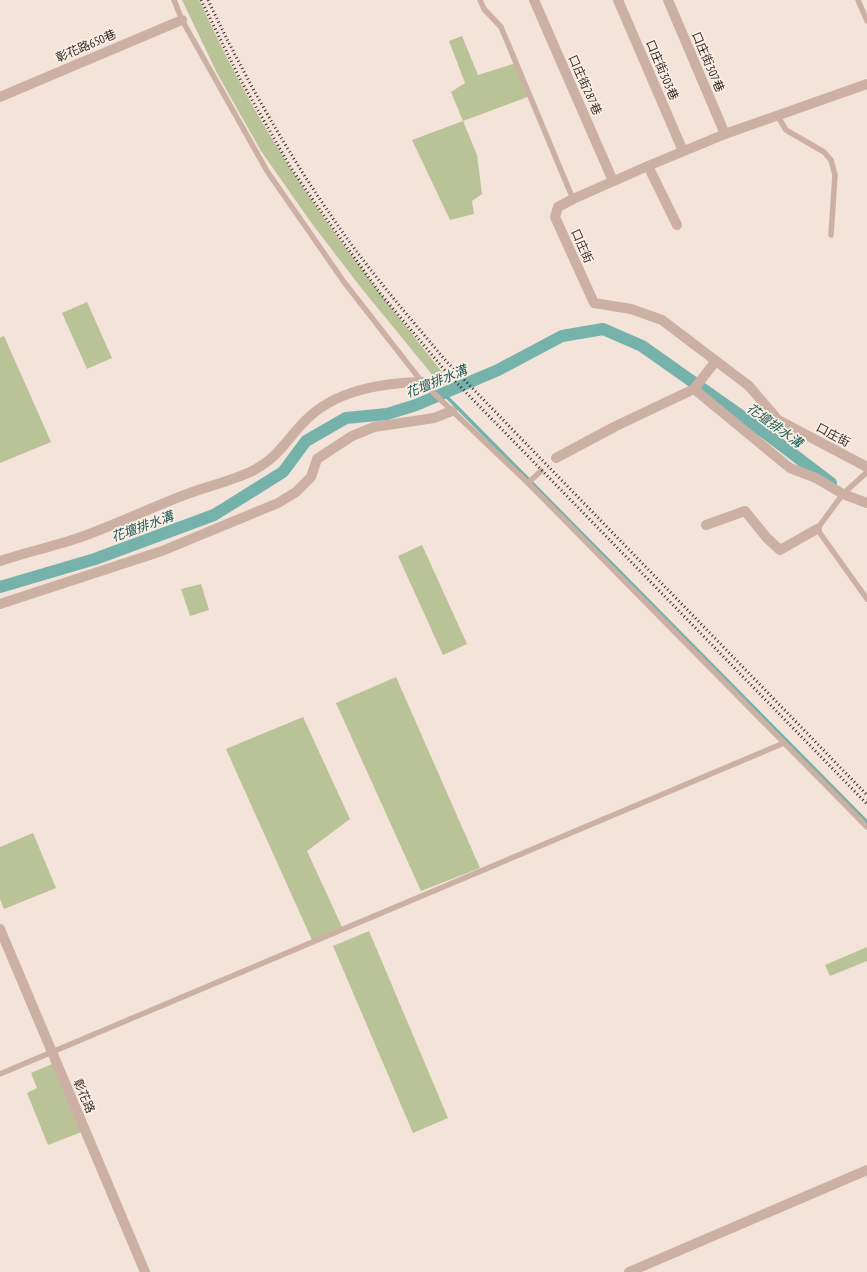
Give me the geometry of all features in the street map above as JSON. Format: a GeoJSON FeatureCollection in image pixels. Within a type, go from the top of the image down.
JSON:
{"type":"FeatureCollection","features":[{"type":"Feature","properties":{"kind":"street","name":"口庄街287巷"},"geometry":{"type":"LineString","coordinates":[[534,0],[613,181]]}},
{"type":"Feature","properties":{"kind":"street","name":"口庄街303巷"},"geometry":{"type":"LineString","coordinates":[[618,0],[683,151]]}},
{"type":"Feature","properties":{"kind":"street","name":"口庄街307巷"},"geometry":{"type":"LineString","coordinates":[[668,0],[725,134]]}},
{"type":"Feature","properties":{"kind":"street","name":"彰花路650巷"},"geometry":{"type":"LineString","coordinates":[[0,98],[182,20]]}},
{"type":"Feature","properties":{"kind":"street","name":"口庄街"},"geometry":{"type":"LineString","coordinates":[[867,84],[777,115],[683,151],[572,199],[558,207],[554,216],[594,303],[631,308],[662,320],[714,364],[749,386],[778,420],[867,467]]}},
{"type":"Feature","properties":{"kind":"street"},"geometry":{"type":"LineString","coordinates":[[648,166],[677,225]]}},
{"type":"Feature","properties":{"kind":"street"},"geometry":{"type":"LineString","coordinates":[[556,458],[695,386],[714,364]]}},
{"type":"Feature","properties":{"kind":"street"},"geometry":{"type":"LineString","coordinates":[[0,561],[79,538],[135,517],[182,496],[250,472],[280,452],[305,420],[342,395],[373,387],[403,382],[424,384]]}},
{"type":"Feature","properties":{"kind":"street"},"geometry":{"type":"LineString","coordinates":[[695,386],[790,468],[816,478],[843,494],[867,503]]}},
{"type":"Feature","properties":{"kind":"street"},"geometry":{"type":"LineString","coordinates":[[0,604],[162,551],[278,503],[296,492],[311,477],[317,459],[352,436],[374,427],[434,418],[449,408]]}},
{"type":"Feature","properties":{"kind":"street"},"geometry":{"type":"LineString","coordinates":[[706,525],[745,510],[767,538],[780,550],[817,529]]}},
{"type":"Feature","properties":{"kind":"street","name":"彰花路"},"geometry":{"type":"LineString","coordinates":[[0,929],[51,1053],[146,1272]]}},
{"type":"Feature","properties":{"kind":"street"},"geometry":{"type":"LineString","coordinates":[[629,1272],[867,1170]]}},
{"type":"Feature","properties":{"kind":"lane"},"geometry":{"type":"LineString","coordinates":[[174,0],[182,20],[267,171],[344,282],[424,384],[528,483],[867,827]]}},
{"type":"Feature","properties":{"kind":"lane"},"geometry":{"type":"LineString","coordinates":[[480,0],[484,9],[501,27],[572,199]]}},
{"type":"Feature","properties":{"kind":"lane"},"geometry":{"type":"LineString","coordinates":[[858,0],[867,21]]}},
{"type":"Feature","properties":{"kind":"lane"},"geometry":{"type":"LineString","coordinates":[[777,115],[786,130],[824,152],[831,160],[835,175],[831,235]]}},
{"type":"Feature","properties":{"kind":"lane"},"geometry":{"type":"LineString","coordinates":[[528,483],[541,471]]}},
{"type":"Feature","properties":{"kind":"lane"},"geometry":{"type":"LineString","coordinates":[[867,472],[843,494],[817,529],[867,599]]}},
{"type":"Feature","properties":{"kind":"lane"},"geometry":{"type":"LineString","coordinates":[[0,1074],[784,744]]}},
{"type":"Feature","properties":{"kind":"green space"},"geometry":{"type":"Polygon","coordinates":[[[182,0],[199,0],[216,37],[274,142],[335,233],[446,377],[439,383],[362,289],[310,221],[261,151],[217,73],[182,0]]]}},
{"type":"Feature","properties":{"kind":"green space"},"geometry":{"type":"Polygon","coordinates":[[[462,36],[478,75],[516,63],[530,96],[463,121],[451,92],[465,83],[449,41],[462,36]]]}},
{"type":"Feature","properties":{"kind":"green space"},"geometry":{"type":"Polygon","coordinates":[[[463,121],[477,155],[482,194],[472,201],[474,214],[450,220],[412,140],[463,121]]]}},
{"type":"Feature","properties":{"kind":"green space"},"geometry":{"type":"Polygon","coordinates":[[[87,302],[112,358],[87,369],[62,313],[87,302]]]}},
{"type":"Feature","properties":{"kind":"green space"},"geometry":{"type":"Polygon","coordinates":[[[4,336],[51,442],[0,463],[0,338],[4,336]]]}},
{"type":"Feature","properties":{"kind":"green space"},"geometry":{"type":"Polygon","coordinates":[[[422,545],[467,644],[443,655],[398,556],[422,545]]]}},
{"type":"Feature","properties":{"kind":"green space"},"geometry":{"type":"Polygon","coordinates":[[[201,584],[209,610],[190,616],[181,589],[201,584]]]}},
{"type":"Feature","properties":{"kind":"green space"},"geometry":{"type":"Polygon","coordinates":[[[396,677],[480,868],[421,891],[336,703],[396,677]]]}},
{"type":"Feature","properties":{"kind":"green space"},"geometry":{"type":"Polygon","coordinates":[[[303,717],[350,819],[307,851],[342,927],[312,940],[226,749],[303,717]]]}},
{"type":"Feature","properties":{"kind":"green space"},"geometry":{"type":"Polygon","coordinates":[[[33,833],[56,888],[4,909],[0,899],[0,847],[33,833]]]}},
{"type":"Feature","properties":{"kind":"green space"},"geometry":{"type":"Polygon","coordinates":[[[369,931],[448,1118],[413,1133],[333,946],[369,931]]]}},
{"type":"Feature","properties":{"kind":"green space"},"geometry":{"type":"Polygon","coordinates":[[[867,947],[867,961],[830,976],[825,965],[867,947]]]}},
{"type":"Feature","properties":{"kind":"green space"},"geometry":{"type":"Polygon","coordinates":[[[52,1064],[84,1131],[48,1145],[27,1093],[37,1088],[31,1073],[52,1064]]]}},
{"type":"Feature","properties":{"kind":"waterway","name":"花壇排水溝"},"geometry":{"type":"LineString","coordinates":[[0,587],[95,559],[214,515],[283,472],[306,441],[346,418],[387,414],[416,405],[498,370],[562,336],[603,329],[642,346],[768,435],[831,483]]}},
{"type":"Feature","properties":{"kind":"waterway"},"geometry":{"type":"LineString","coordinates":[[443,393],[867,822]]}},
{"type":"Feature","properties":{"kind":"railway"},"geometry":{"type":"LineString","coordinates":[[201,0],[240,79],[291,168],[380,293],[448,374],[867,804]]}},
{"type":"Feature","properties":{"kind":"railway"},"geometry":{"type":"LineString","coordinates":[[208,0],[257,96],[313,189],[354,248],[399,305],[446,361],[867,795]]}}]}
